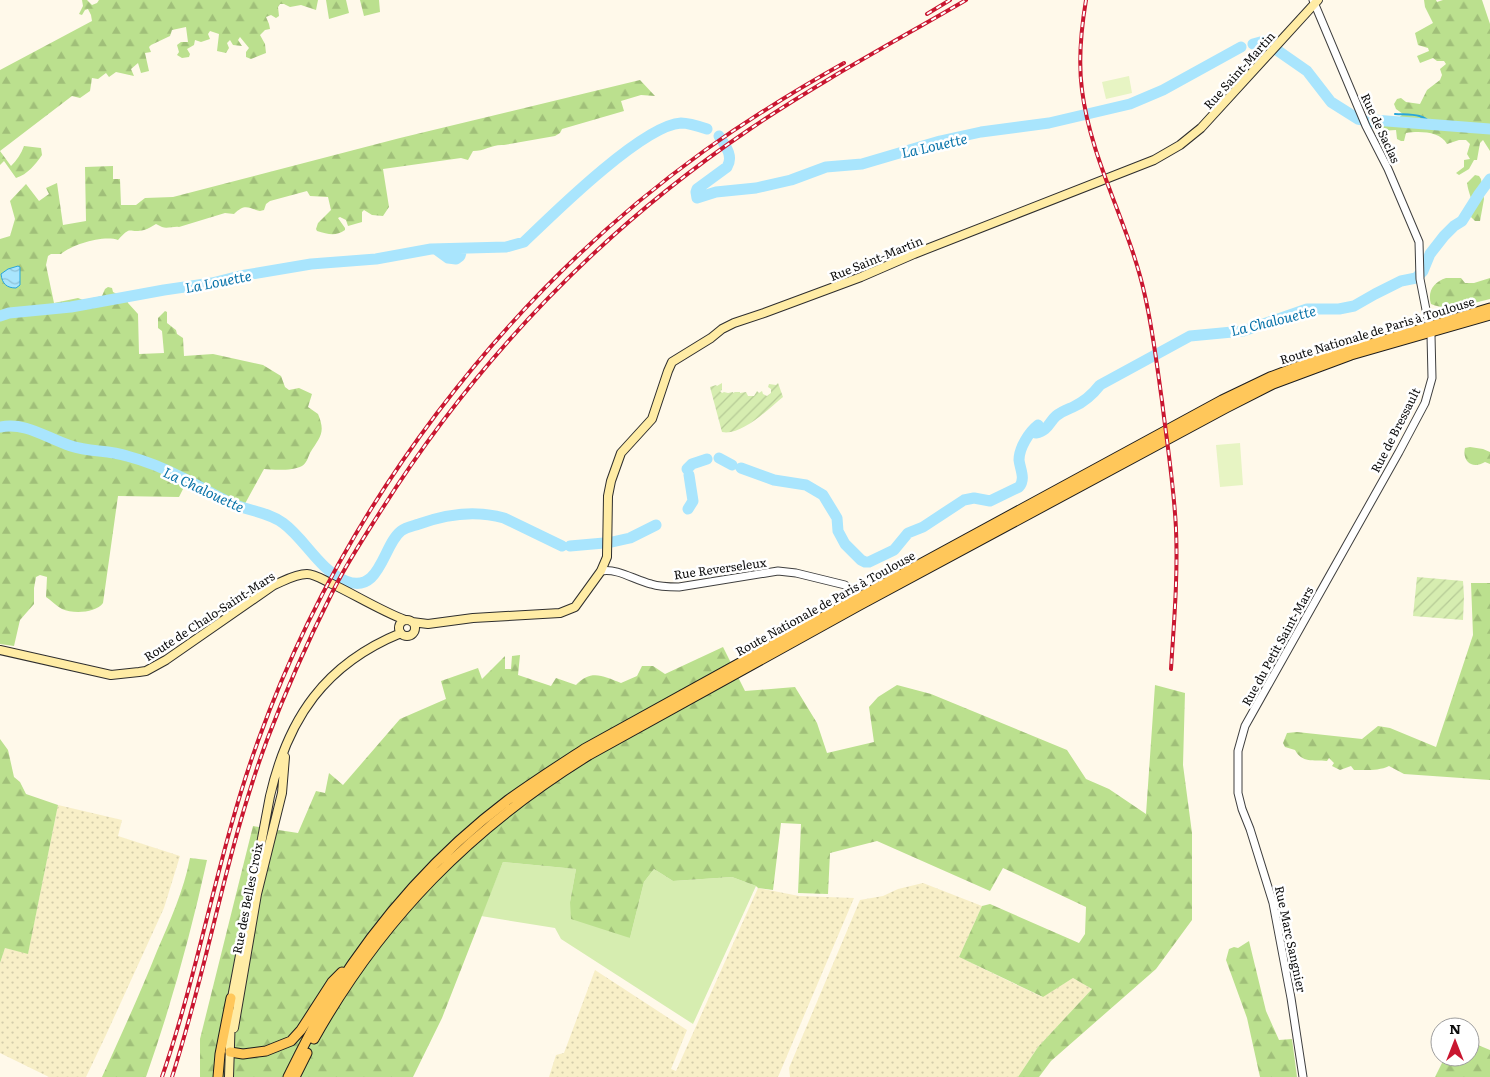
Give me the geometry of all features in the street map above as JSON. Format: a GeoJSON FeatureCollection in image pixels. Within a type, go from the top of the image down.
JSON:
{"type":"FeatureCollection","features":[{"type":"Feature","properties":{"kind":"main road","name":"Rue Saint-Martin"},"geometry":{"type":"LineString","coordinates":[[428,624],[473,618],[560,613],[570,610],[579,603],[601,571],[607,557],[608,496],[617,462],[625,448],[652,419],[668,370],[676,359],[734,323],[861,277],[914,254],[1154,160],[1180,145],[1201,128],[1315,2]]}},
{"type":"Feature","properties":{"kind":"main road","name":"Route Nationale de Paris à Toulouse"},"geometry":{"type":"LineString","coordinates":[[288,1077],[332,994],[385,920],[417,884],[475,828],[545,774],[584,750],[874,589],[1270,377],[1310,362],[1490,308]]}},
{"type":"Feature","properties":{"kind":"main road","name":"Route Nationale de Paris à Toulouse"},"geometry":{"type":"LineString","coordinates":[[295,1077],[315,1037],[339,996],[392,923],[443,867],[478,834],[549,779],[597,750],[854,608],[1273,384],[1343,358],[1490,315]]}},
{"type":"Feature","properties":{"kind":"main road","name":"Route de Chalo-Saint-Mars"},"geometry":{"type":"LineString","coordinates":[[0,650],[111,675],[146,671],[166,660],[274,585],[306,574],[312,574],[354,594],[392,615],[404,625],[415,626],[415,630]]}},
{"type":"Feature","properties":{"kind":"main road"},"geometry":{"type":"LineString","coordinates":[[404,625],[428,624]]}},
{"type":"Feature","properties":{"kind":"main road"},"geometry":{"type":"LineString","coordinates":[[415,630],[428,624]]}},
{"type":"Feature","properties":{"kind":"main road","name":"Rue des Belles Croix"},"geometry":{"type":"LineString","coordinates":[[230,1052],[231,998],[286,748],[301,714],[313,697],[334,674],[352,658],[404,625],[405,636],[410,636],[415,630]]}},
{"type":"Feature","properties":{"kind":"main road","name":"Rue des Belles Croix"},"geometry":{"type":"LineString","coordinates":[[230,1052],[257,894],[282,793],[279,774]]}},
{"type":"Feature","properties":{"kind":"main road"},"geometry":{"type":"LineString","coordinates":[[229,1077],[230,1052],[243,1054],[266,1052],[291,1041],[301,1030],[332,982],[358,956]]}},
{"type":"Feature","properties":{"kind":"main road"},"geometry":{"type":"LineString","coordinates":[[218,1077],[220,1054],[231,998]]}},
{"type":"Feature","properties":{"kind":"street","name":"Rue de Saclas"},"geometry":{"type":"LineString","coordinates":[[1315,2],[1361,114],[1388,169],[1419,242],[1420,279],[1428,320]]}},
{"type":"Feature","properties":{"kind":"street","name":"Rue de Bressault"},"geometry":{"type":"LineString","coordinates":[[1370,503],[1428,395],[1432,378],[1431,335]]}},
{"type":"Feature","properties":{"kind":"street","name":"Rue du Petit Saint-Mars"},"geometry":{"type":"LineString","coordinates":[[1242,809],[1238,793],[1237,762],[1244,726],[1370,503]]}},
{"type":"Feature","properties":{"kind":"street","name":"Rue Reverseleux"},"geometry":{"type":"LineString","coordinates":[[601,571],[610,570],[664,587],[778,571],[796,573],[845,585]]}},
{"type":"Feature","properties":{"kind":"street","name":"Rue Marc Sangnier"},"geometry":{"type":"LineString","coordinates":[[1242,809],[1273,903],[1291,998],[1303,1077]]}},
{"type":"Feature","properties":{"kind":"shaded area"},"geometry":{"type":"Polygon","coordinates":[[[58,805],[122,820],[118,836],[180,856],[164,908],[86,1077],[49,1077],[0,1053],[0,963],[5,948],[28,953],[58,805]]]}},
{"type":"Feature","properties":{"kind":"shaded area"},"geometry":{"type":"Polygon","coordinates":[[[923,883],[982,906],[959,957],[1042,997],[1073,978],[1092,989],[1038,1047],[1018,1077],[790,1077],[789,1068],[860,900],[883,896],[898,889],[923,883]]]}},
{"type":"Feature","properties":{"kind":"shaded area"},"geometry":{"type":"Polygon","coordinates":[[[758,888],[799,896],[854,898],[778,1077],[549,1077],[556,1055],[564,1053],[595,970],[687,1030],[671,1069],[676,1071],[758,888]]]}},
{"type":"Feature","properties":{"kind":"green space"},"geometry":{"type":"Polygon","coordinates":[[[82,0],[87,0],[92,5],[99,0],[318,0],[316,10],[301,5],[290,7],[280,4],[278,7],[279,16],[276,18],[271,15],[266,17],[270,29],[265,30],[260,35],[265,44],[266,53],[251,59],[246,57],[246,52],[249,48],[240,37],[238,40],[242,46],[233,45],[230,40],[227,43],[229,48],[226,53],[217,51],[219,34],[210,31],[208,34],[210,39],[201,42],[195,40],[194,45],[187,49],[190,54],[189,57],[182,58],[177,55],[179,52],[177,45],[181,42],[188,42],[186,27],[172,30],[170,36],[151,45],[149,47],[151,52],[145,53],[149,71],[141,73],[138,63],[131,69],[134,76],[116,72],[109,77],[106,73],[98,79],[92,78],[90,91],[80,98],[72,96],[0,151],[0,70],[92,21],[88,9],[82,15],[79,14],[83,6],[82,0]]]}},
{"type":"Feature","properties":{"kind":"green space"},"geometry":{"type":"Polygon","coordinates":[[[326,0],[346,0],[349,13],[329,19],[326,0]]]}},
{"type":"Feature","properties":{"kind":"green space"},"geometry":{"type":"Polygon","coordinates":[[[360,0],[379,0],[380,12],[364,16],[360,0]]]}},
{"type":"Feature","properties":{"kind":"green space"},"geometry":{"type":"Polygon","coordinates":[[[1424,0],[1436,0],[1437,2],[1443,0],[1482,0],[1490,24],[1490,151],[1483,140],[1480,143],[1477,160],[1474,160],[1469,169],[1459,175],[1456,173],[1464,167],[1464,160],[1470,159],[1467,154],[1470,144],[1466,140],[1447,144],[1434,134],[1417,132],[1406,133],[1404,141],[1401,141],[1397,139],[1396,130],[1380,131],[1370,126],[1371,122],[1396,119],[1403,114],[1396,109],[1394,104],[1397,99],[1401,98],[1406,102],[1420,104],[1427,90],[1440,80],[1442,75],[1440,69],[1446,64],[1444,61],[1437,61],[1433,58],[1420,63],[1417,56],[1429,51],[1428,48],[1418,45],[1415,33],[1433,23],[1425,7],[1424,0]]]}},
{"type":"Feature","properties":{"kind":"green space"},"geometry":{"type":"Polygon","coordinates":[[[1129,76],[1132,93],[1106,99],[1102,82],[1129,76]]]}},
{"type":"Feature","properties":{"kind":"green space"},"geometry":{"type":"Polygon","coordinates":[[[640,80],[655,96],[641,95],[621,101],[624,111],[562,129],[555,136],[473,151],[468,160],[461,158],[383,169],[389,207],[383,216],[372,215],[364,210],[362,212],[362,222],[348,226],[346,220],[340,217],[338,218],[345,230],[338,234],[317,231],[318,223],[331,210],[328,197],[310,196],[307,191],[270,201],[266,204],[264,210],[260,211],[244,207],[234,214],[225,213],[179,227],[164,228],[156,224],[144,230],[128,231],[118,240],[89,241],[66,250],[61,254],[51,254],[48,256],[46,265],[54,303],[102,296],[105,289],[108,287],[112,288],[113,292],[127,299],[128,303],[138,314],[139,354],[164,353],[162,331],[158,328],[158,318],[165,311],[167,312],[167,323],[183,338],[184,356],[213,354],[263,365],[281,376],[285,387],[289,390],[299,388],[312,394],[308,407],[318,414],[322,430],[319,439],[302,466],[278,470],[264,469],[241,511],[186,483],[179,497],[118,496],[103,603],[95,609],[84,612],[72,612],[62,609],[46,597],[47,577],[40,575],[36,577],[34,604],[20,620],[14,646],[0,644],[0,239],[10,236],[15,219],[10,201],[26,184],[39,201],[49,194],[46,188],[57,183],[63,225],[86,221],[85,167],[113,166],[113,179],[120,179],[121,205],[136,205],[145,198],[173,197],[400,138],[640,80]]]}},
{"type":"Feature","properties":{"kind":"green space"},"geometry":{"type":"Polygon","coordinates":[[[24,146],[41,148],[42,155],[28,172],[16,178],[4,161],[0,165],[0,151],[11,166],[19,157],[24,146]]]}},
{"type":"Feature","properties":{"kind":"green space"},"geometry":{"type":"Polygon","coordinates":[[[1475,175],[1481,179],[1484,199],[1480,221],[1475,221],[1471,217],[1472,203],[1467,183],[1475,175]]]}},
{"type":"Feature","properties":{"kind":"green space"},"geometry":{"type":"Polygon","coordinates":[[[1446,278],[1461,278],[1465,283],[1474,283],[1490,278],[1490,299],[1453,307],[1431,304],[1430,295],[1432,288],[1446,278]]]}},
{"type":"Feature","properties":{"kind":"green space"},"geometry":{"type":"Polygon","coordinates":[[[722,383],[722,390],[720,391],[722,393],[746,392],[748,396],[754,396],[757,391],[759,393],[762,391],[767,396],[771,393],[771,389],[768,387],[769,384],[776,385],[778,383],[783,397],[746,426],[730,432],[722,432],[710,387],[722,383]]]}},
{"type":"Feature","properties":{"kind":"green space"},"geometry":{"type":"Polygon","coordinates":[[[1240,443],[1243,485],[1220,487],[1216,445],[1240,443]]]}},
{"type":"Feature","properties":{"kind":"green space"},"geometry":{"type":"Polygon","coordinates":[[[1470,447],[1490,452],[1490,464],[1485,462],[1472,465],[1469,463],[1464,453],[1465,448],[1470,447]]]}},
{"type":"Feature","properties":{"kind":"green space"},"geometry":{"type":"Polygon","coordinates":[[[1417,577],[1463,581],[1463,620],[1413,616],[1417,577]]]}},
{"type":"Feature","properties":{"kind":"green space"},"geometry":{"type":"Polygon","coordinates":[[[1471,583],[1490,583],[1490,780],[1404,774],[1389,766],[1377,769],[1354,770],[1351,766],[1340,770],[1332,766],[1334,763],[1329,758],[1327,761],[1308,760],[1301,757],[1295,750],[1285,747],[1283,743],[1287,733],[1297,732],[1362,739],[1378,726],[1390,728],[1436,747],[1473,635],[1471,583]]]}},
{"type":"Feature","properties":{"kind":"green space"},"geometry":{"type":"Polygon","coordinates":[[[723,647],[745,691],[795,687],[817,723],[827,753],[874,742],[869,707],[878,697],[897,685],[931,694],[1067,750],[1086,779],[1109,789],[1146,814],[1155,685],[1185,693],[1183,765],[1192,833],[1192,920],[1156,969],[1051,1061],[1039,1077],[1018,1077],[1038,1047],[1092,989],[1073,978],[1043,997],[959,957],[982,906],[990,904],[1079,943],[1085,934],[1086,907],[1003,868],[990,891],[877,841],[830,853],[828,894],[798,893],[801,824],[781,823],[773,890],[758,888],[732,877],[673,881],[654,869],[644,882],[630,938],[571,919],[570,902],[576,869],[503,862],[442,1018],[413,1077],[200,1077],[200,1039],[253,826],[298,833],[316,791],[325,793],[329,773],[343,785],[400,719],[446,699],[441,681],[478,668],[482,679],[505,656],[505,669],[511,669],[512,656],[520,655],[518,675],[551,686],[556,678],[576,685],[592,675],[603,676],[621,683],[637,676],[642,666],[653,666],[665,674],[723,647]]]}},
{"type":"Feature","properties":{"kind":"green space"},"geometry":{"type":"Polygon","coordinates":[[[0,739],[8,750],[14,777],[20,782],[26,794],[58,805],[28,954],[5,948],[0,963],[0,739]]]}},
{"type":"Feature","properties":{"kind":"green space"},"geometry":{"type":"Polygon","coordinates":[[[190,858],[207,860],[180,969],[146,1077],[102,1077],[172,917],[190,858]]]}},
{"type":"Feature","properties":{"kind":"green space"},"geometry":{"type":"Polygon","coordinates":[[[503,862],[576,869],[570,902],[630,938],[644,882],[654,869],[673,881],[732,877],[756,886],[693,1024],[561,939],[555,928],[481,916],[503,862]]]}},
{"type":"Feature","properties":{"kind":"green space"},"geometry":{"type":"Polygon","coordinates":[[[1249,941],[1266,1011],[1279,1040],[1292,1039],[1297,1077],[1260,1077],[1247,1018],[1226,960],[1229,949],[1238,948],[1249,941]]]}},
{"type":"Feature","properties":{"kind":"green space"},"geometry":{"type":"Polygon","coordinates":[[[1480,1046],[1490,1050],[1490,1077],[1435,1077],[1440,1067],[1480,1067],[1480,1046]]]}},
{"type":"Feature","properties":{"kind":"water"},"geometry":{"type":"Polygon","coordinates":[[[20,267],[20,285],[16,288],[10,287],[4,283],[1,274],[8,269],[20,267]]]}},
{"type":"Feature","properties":{"kind":"waterway","name":"La Louette"},"geometry":{"type":"LineString","coordinates":[[1253,44],[1264,41],[1307,71],[1331,102],[1358,119],[1372,122],[1374,120],[1490,129]]}},
{"type":"Feature","properties":{"kind":"waterway","name":"La Louette"},"geometry":{"type":"LineString","coordinates":[[719,136],[728,151],[729,163],[727,167],[697,189],[697,198],[716,192],[756,188],[791,180],[826,167],[862,164],[940,141],[981,132],[1049,123],[1130,104],[1163,90],[1241,47]]}},
{"type":"Feature","properties":{"kind":"waterway"},"geometry":{"type":"LineString","coordinates":[[1395,114],[1425,118],[1433,125]]}},
{"type":"Feature","properties":{"kind":"waterway","name":"La Louette"},"geometry":{"type":"LineString","coordinates":[[0,316],[9,313],[71,307],[311,264],[376,259],[431,249],[506,247],[524,242],[599,173],[645,138],[665,128],[681,123],[707,129]]}},
{"type":"Feature","properties":{"kind":"waterway","name":"La Chalouette"},"geometry":{"type":"LineString","coordinates":[[1033,430],[1036,433],[1040,432],[1056,416],[1085,400],[1100,385],[1190,336],[1243,331],[1307,309],[1339,309],[1354,306],[1401,281],[1416,278],[1423,271],[1430,254],[1444,236],[1462,221],[1490,179]]}},
{"type":"Feature","properties":{"kind":"waterway","name":"La Louette"},"geometry":{"type":"LineString","coordinates":[[437,250],[448,258],[456,259],[460,256],[462,249]]}},
{"type":"Feature","properties":{"kind":"waterway","name":"La Chalouette"},"geometry":{"type":"LineString","coordinates":[[741,468],[774,480],[806,485],[823,495],[837,518],[838,531],[845,544],[861,560],[869,562],[894,550],[908,533],[923,527],[964,500],[974,498],[990,501],[1019,487],[1022,481],[1019,455],[1028,436],[1038,425]]}},
{"type":"Feature","properties":{"kind":"waterway","name":"La Chalouette"},"geometry":{"type":"LineString","coordinates":[[0,427],[10,426],[28,429],[71,446],[120,454],[163,468],[227,501],[277,519],[291,530],[328,570],[346,581],[357,583],[366,581],[374,575],[401,531],[429,521],[461,514],[483,514],[504,518],[562,546]]}},
{"type":"Feature","properties":{"kind":"waterway","name":"La Chalouette"},"geometry":{"type":"LineString","coordinates":[[719,458],[732,465]]}},
{"type":"Feature","properties":{"kind":"waterway","name":"La Chalouette"},"geometry":{"type":"LineString","coordinates":[[687,469],[692,464],[707,459]]}},
{"type":"Feature","properties":{"kind":"waterway","name":"La Chalouette"},"geometry":{"type":"LineString","coordinates":[[688,509],[693,501],[689,475]]}},
{"type":"Feature","properties":{"kind":"waterway","name":"La Chalouette"},"geometry":{"type":"LineString","coordinates":[[612,542],[630,538],[656,525]]}},
{"type":"Feature","properties":{"kind":"waterway","name":"La Chalouette"},"geometry":{"type":"LineString","coordinates":[[570,546],[604,543]]}},
{"type":"Feature","properties":{"kind":"railway"},"geometry":{"type":"LineString","coordinates":[[927,14],[950,0]]}},
{"type":"Feature","properties":{"kind":"railway"},"geometry":{"type":"LineString","coordinates":[[172,1077],[185,1035],[240,823],[274,721],[337,582],[362,540],[419,454],[459,400],[501,349],[546,300],[594,253],[644,209],[696,168],[776,112],[966,0]]}},
{"type":"Feature","properties":{"kind":"railway"},"geometry":{"type":"LineString","coordinates":[[1086,0],[1080,56],[1082,90],[1094,143],[1130,244],[1145,296],[1155,348],[1168,449],[1176,529],[1171,669]]}},
{"type":"Feature","properties":{"kind":"railway"},"geometry":{"type":"LineString","coordinates":[[162,1077],[187,994],[231,824],[258,741],[293,655],[335,571],[383,490],[437,413],[497,340],[561,272],[631,208],[704,151],[773,105],[844,63]]}}]}
